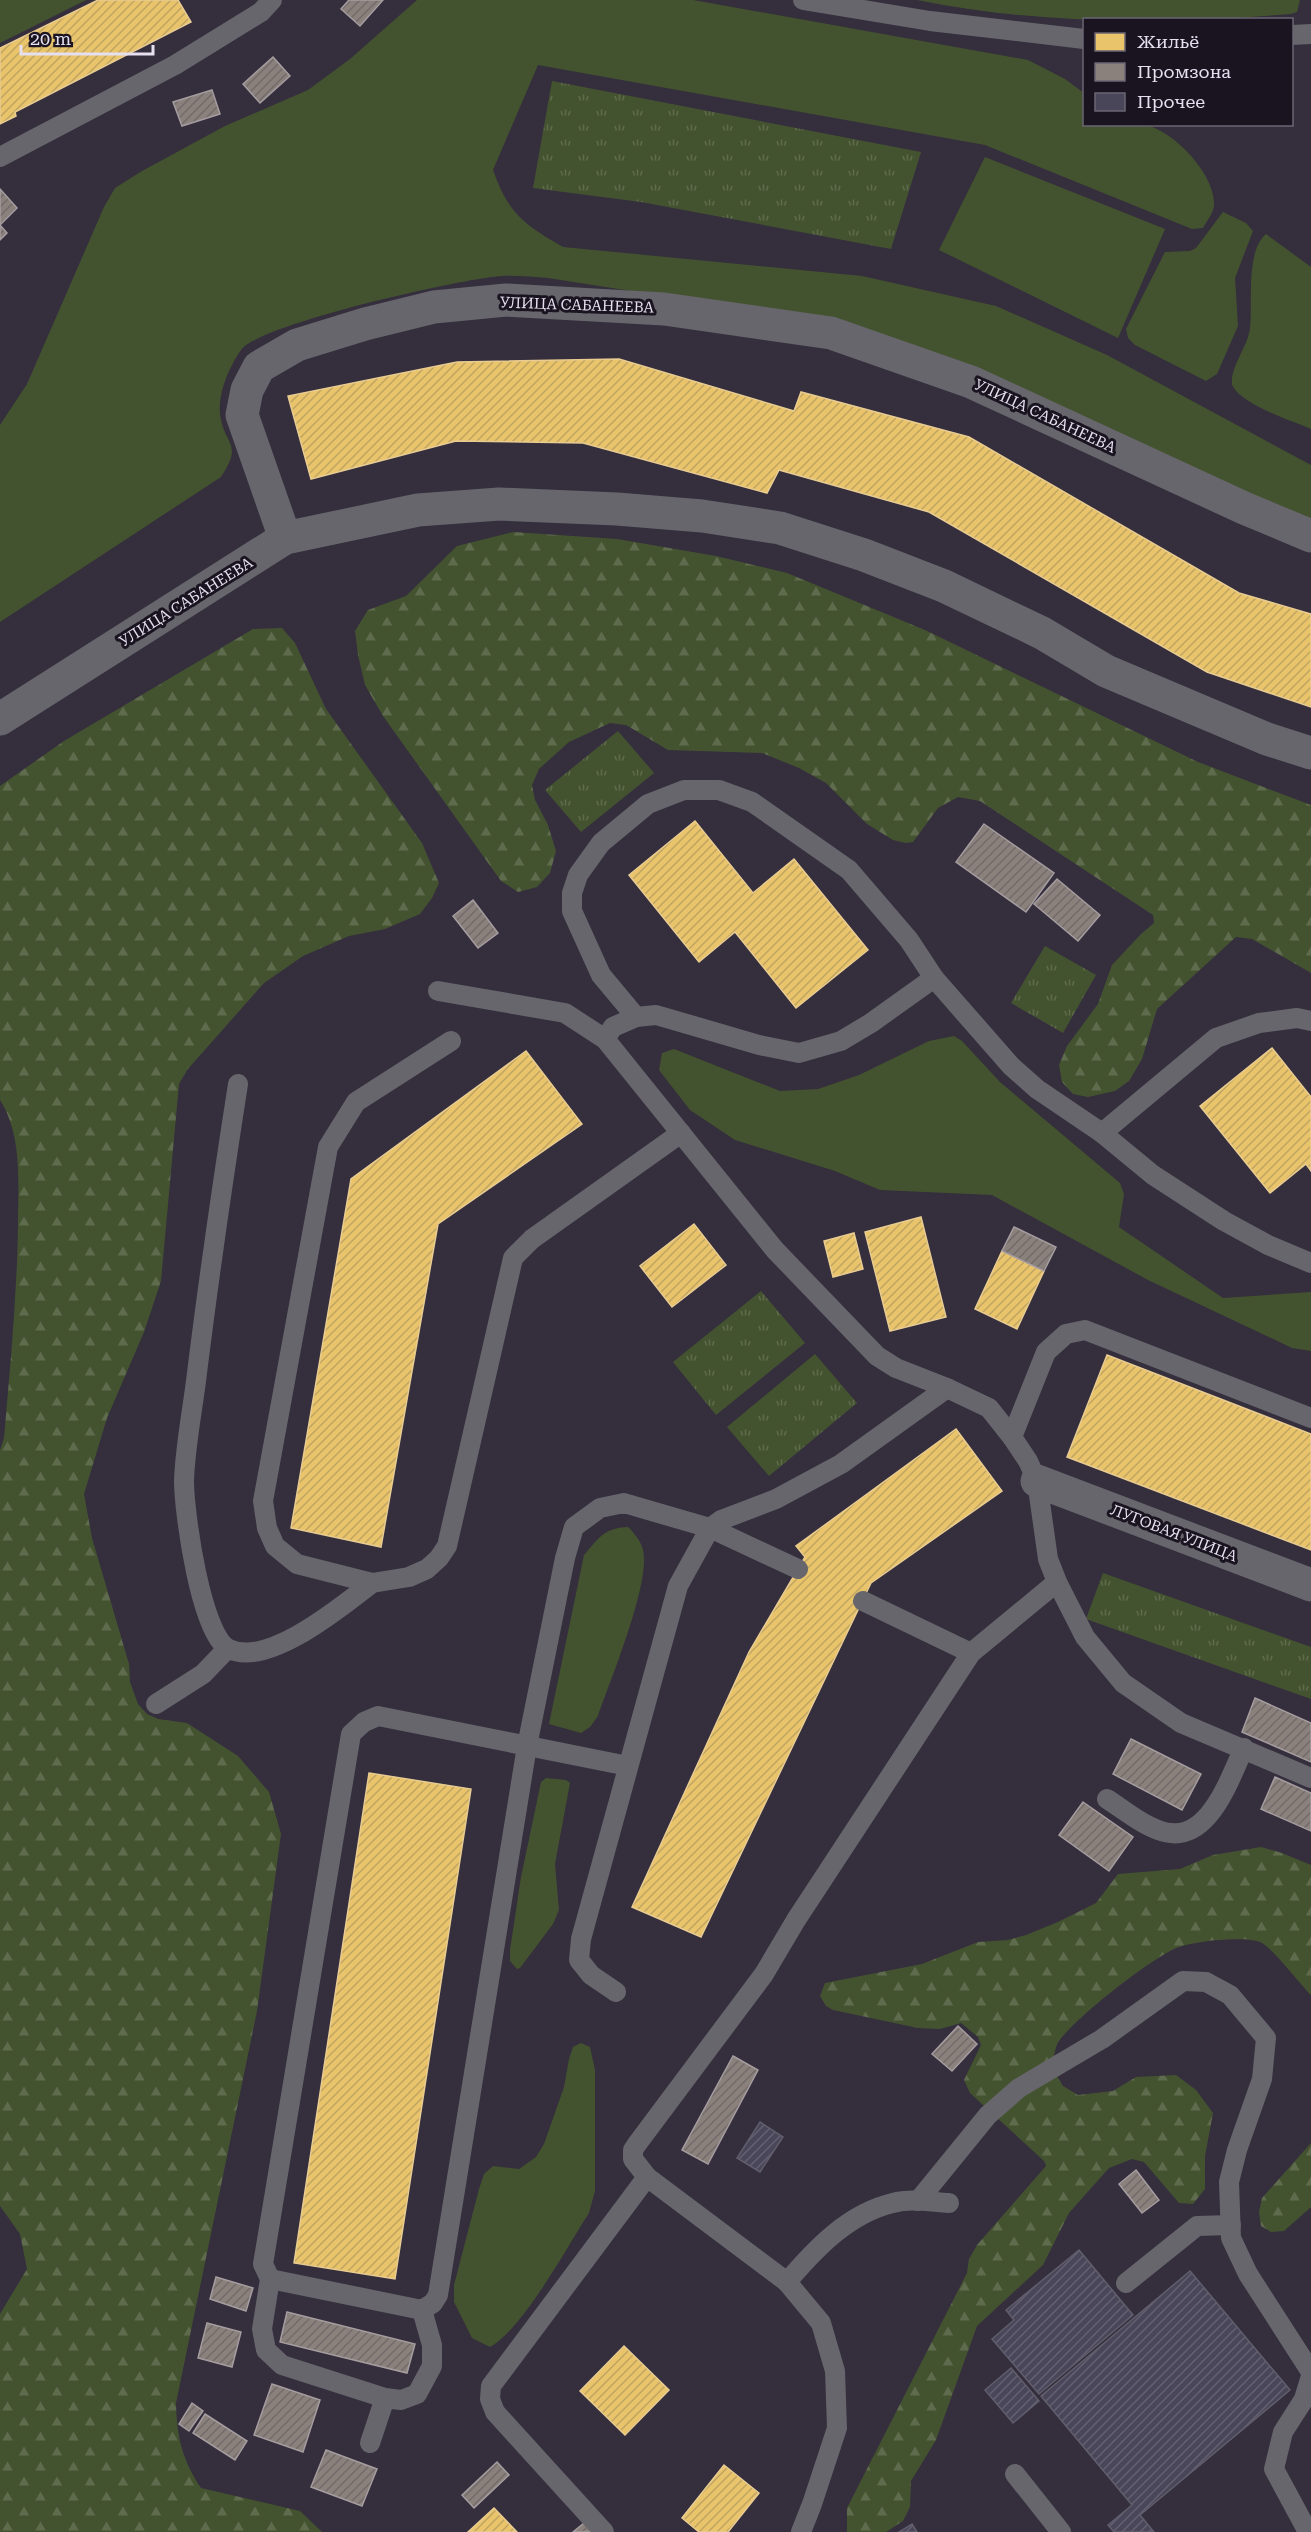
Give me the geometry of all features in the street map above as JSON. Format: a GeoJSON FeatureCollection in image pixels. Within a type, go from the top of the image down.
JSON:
{"type":"FeatureCollection","features":[{"type":"Feature","properties":{"kind":"street","name":"УЛИЦА САБАНЕЕВА"},"geometry":{"type":"LineString","coordinates":[[0,719],[285,538],[242,416],[247,390],[258,367],[297,345],[365,324],[434,307],[506,300],[664,309],[831,333],[971,382],[1244,508],[1311,536]]}},
{"type":"Feature","properties":{"kind":"street"},"geometry":{"type":"LineString","coordinates":[[285,538],[418,510],[498,504],[617,508],[702,516],[780,528],[864,555],[944,586],[1042,633],[1106,671],[1267,739],[1311,753]]}},
{"type":"Feature","properties":{"kind":"street","name":"ЛУГОВАЯ УЛИЦА"},"geometry":{"type":"LineString","coordinates":[[1037,1480],[1311,1585]]}},
{"type":"Feature","properties":{"kind":"lane"},"geometry":{"type":"LineString","coordinates":[[0,158],[176,65],[261,12],[272,0]]}},
{"type":"Feature","properties":{"kind":"lane"},"geometry":{"type":"LineString","coordinates":[[803,0],[930,21],[1083,39]]}},
{"type":"Feature","properties":{"kind":"lane"},"geometry":{"type":"LineString","coordinates":[[1293,35],[1311,34]]}},
{"type":"Feature","properties":{"kind":"lane"},"geometry":{"type":"LineString","coordinates":[[636,1017],[601,975],[572,911],[572,893],[578,875],[601,843],[648,804],[684,790],[719,789],[752,802],[849,870],[909,940],[934,978],[1011,1066],[1037,1089],[1101,1133],[1153,1175],[1224,1221],[1268,1245],[1311,1263]]}},
{"type":"Feature","properties":{"kind":"lane"},"geometry":{"type":"LineString","coordinates":[[605,1039],[613,1028],[636,1017],[656,1015],[759,1045],[799,1053],[841,1041],[871,1023],[934,978]]}},
{"type":"Feature","properties":{"kind":"lane"},"geometry":{"type":"LineString","coordinates":[[438,992],[565,1013],[605,1039],[775,1250],[877,1356],[896,1368],[989,1408],[1012,1437],[1037,1480],[1048,1559],[1057,1582],[1085,1637],[1123,1683],[1181,1723],[1311,1778]]}},
{"type":"Feature","properties":{"kind":"lane"},"geometry":{"type":"LineString","coordinates":[[1101,1133],[1216,1038],[1259,1023],[1297,1018],[1311,1021]]}},
{"type":"Feature","properties":{"kind":"lane"},"geometry":{"type":"LineString","coordinates":[[452,1041],[356,1102],[328,1147],[263,1501],[267,1528],[275,1546],[297,1564],[372,1583],[409,1577],[428,1569],[439,1558],[447,1546],[513,1258],[532,1239],[681,1133]]}},
{"type":"Feature","properties":{"kind":"lane"},"geometry":{"type":"LineString","coordinates":[[238,1084],[208,1280],[184,1482],[198,1587],[217,1640],[227,1649],[240,1653],[261,1650],[287,1641],[314,1627],[372,1583]]}},
{"type":"Feature","properties":{"kind":"lane"},"geometry":{"type":"LineString","coordinates":[[1012,1437],[1046,1352],[1066,1334],[1085,1330],[1311,1418]]}},
{"type":"Feature","properties":{"kind":"lane"},"geometry":{"type":"LineString","coordinates":[[616,1992],[591,1975],[579,1960],[581,1939],[678,1586],[710,1528],[721,1520],[776,1499],[841,1464],[947,1388]]}},
{"type":"Feature","properties":{"kind":"lane"},"geometry":{"type":"LineString","coordinates":[[270,2279],[422,2310],[433,2303],[438,2295],[527,1746],[565,1558],[574,1527],[600,1508],[624,1503],[710,1528],[798,1569]]}},
{"type":"Feature","properties":{"kind":"lane"},"geometry":{"type":"LineString","coordinates":[[801,2532],[837,2428],[835,2371],[821,2323],[787,2283],[647,2177],[633,2159],[633,2150],[764,1974],[802,1910],[971,1653],[1057,1582]]}},
{"type":"Feature","properties":{"kind":"lane"},"geometry":{"type":"LineString","coordinates":[[863,1601],[971,1653]]}},
{"type":"Feature","properties":{"kind":"lane"},"geometry":{"type":"LineString","coordinates":[[156,1704],[203,1674],[227,1649]]}},
{"type":"Feature","properties":{"kind":"lane"},"geometry":{"type":"LineString","coordinates":[[422,2310],[432,2345],[432,2366],[417,2394],[401,2400],[386,2398],[282,2365],[266,2350],[262,2329],[270,2279],[263,2264],[351,1734],[363,1722],[378,1716],[628,1766]]}},
{"type":"Feature","properties":{"kind":"lane"},"geometry":{"type":"LineString","coordinates":[[1107,1799],[1157,1830],[1174,1834],[1190,1831],[1211,1815],[1244,1748]]}},
{"type":"Feature","properties":{"kind":"lane"},"geometry":{"type":"LineString","coordinates":[[918,2201],[988,2115],[1019,2088],[1102,2039],[1183,1981],[1206,1982],[1230,1995],[1266,2038],[1262,2079],[1237,2150],[1230,2182],[1231,2238],[1248,2274],[1311,2372]]}},
{"type":"Feature","properties":{"kind":"lane"},"geometry":{"type":"LineString","coordinates":[[604,2532],[495,2412],[490,2399],[491,2386],[647,2177]]}},
{"type":"Feature","properties":{"kind":"lane"},"geometry":{"type":"LineString","coordinates":[[787,2283],[808,2258],[841,2228],[858,2218],[894,2202],[949,2203]]}},
{"type":"Feature","properties":{"kind":"lane"},"geometry":{"type":"LineString","coordinates":[[1126,2283],[1197,2226],[1231,2225]]}},
{"type":"Feature","properties":{"kind":"lane"},"geometry":{"type":"LineString","coordinates":[[1308,2532],[1274,2469],[1283,2432],[1304,2399],[1311,2376]]}},
{"type":"Feature","properties":{"kind":"lane"},"geometry":{"type":"LineString","coordinates":[[370,2443],[386,2398]]}},
{"type":"Feature","properties":{"kind":"lane"},"geometry":{"type":"LineString","coordinates":[[1015,2474],[1061,2532]]}},
{"type":"Feature","properties":{"kind":"green space"},"geometry":{"type":"Polygon","coordinates":[[[0,0],[86,0],[0,43],[0,0]]]}},
{"type":"Feature","properties":{"kind":"green space"},"geometry":{"type":"Polygon","coordinates":[[[417,0],[693,0],[1028,60],[1065,79],[1083,92],[1083,126],[1148,126],[1168,135],[1179,144],[1200,167],[1212,192],[1214,207],[1203,228],[1192,229],[985,145],[538,65],[493,170],[505,197],[519,216],[527,224],[563,247],[862,276],[996,306],[1107,355],[1311,465],[1311,531],[830,322],[548,278],[502,276],[407,293],[364,304],[321,316],[256,339],[241,350],[232,364],[223,389],[220,414],[232,450],[228,466],[221,477],[0,622],[0,425],[27,384],[104,207],[115,188],[225,126],[308,90],[350,59],[417,0]]]}},
{"type":"Feature","properties":{"kind":"green space"},"geometry":{"type":"Polygon","coordinates":[[[917,0],[1300,0],[1297,12],[1291,14],[1229,18],[1083,19],[963,8],[917,0]]]}},
{"type":"Feature","properties":{"kind":"green space"},"geometry":{"type":"Polygon","coordinates":[[[552,81],[921,152],[891,249],[641,202],[533,188],[552,81]]]}},
{"type":"Feature","properties":{"kind":"green space"},"geometry":{"type":"Polygon","coordinates":[[[985,157],[1165,229],[1118,338],[939,250],[985,157]]]}},
{"type":"Feature","properties":{"kind":"green space"},"geometry":{"type":"Polygon","coordinates":[[[1223,212],[1246,223],[1253,231],[1235,278],[1238,326],[1217,374],[1206,381],[1135,345],[1128,338],[1126,329],[1165,252],[1190,251],[1196,248],[1223,212]]]}},
{"type":"Feature","properties":{"kind":"green space"},"geometry":{"type":"Polygon","coordinates":[[[1266,234],[1311,267],[1311,429],[1256,405],[1237,392],[1232,385],[1236,364],[1249,335],[1252,265],[1259,242],[1266,234]]]}},
{"type":"Feature","properties":{"kind":"green space"},"geometry":{"type":"Polygon","coordinates":[[[513,532],[617,539],[716,556],[787,573],[925,630],[1198,762],[1311,805],[1311,973],[1252,939],[1236,937],[1157,1009],[1142,1059],[1129,1081],[1115,1091],[1088,1097],[1073,1094],[1062,1082],[1059,1065],[1067,1046],[1098,1004],[1112,965],[1154,923],[1153,915],[980,801],[958,797],[938,808],[913,842],[906,843],[893,840],[867,824],[826,783],[799,768],[762,753],[668,750],[626,725],[610,723],[569,742],[539,769],[532,785],[535,800],[548,825],[556,851],[550,873],[537,887],[518,892],[501,881],[383,716],[365,685],[355,631],[368,610],[406,596],[457,546],[513,532]]]}},
{"type":"Feature","properties":{"kind":"green space"},"geometry":{"type":"Polygon","coordinates":[[[282,628],[295,643],[326,709],[422,843],[439,883],[432,898],[420,914],[385,929],[349,936],[303,956],[264,983],[187,1070],[179,1084],[161,1281],[144,1332],[107,1418],[84,1494],[92,1538],[129,1664],[130,1682],[138,1704],[147,1714],[158,1719],[187,1723],[238,1756],[269,1792],[281,1834],[257,2011],[176,2403],[179,2438],[185,2458],[201,2488],[300,2511],[322,2532],[0,2532],[0,2314],[27,2269],[20,2234],[0,2206],[0,1450],[4,1438],[13,1332],[18,1161],[13,1129],[0,1100],[0,786],[64,741],[253,629],[282,628]]]}},
{"type":"Feature","properties":{"kind":"green space"},"geometry":{"type":"Polygon","coordinates":[[[618,731],[654,773],[581,832],[545,790],[618,731]]]}},
{"type":"Feature","properties":{"kind":"green space"},"geometry":{"type":"Polygon","coordinates":[[[1045,946],[1096,975],[1063,1033],[1011,1003],[1045,946]]]}},
{"type":"Feature","properties":{"kind":"green space"},"geometry":{"type":"Polygon","coordinates":[[[954,1036],[962,1041],[1000,1082],[1120,1183],[1124,1194],[1119,1227],[1223,1298],[1311,1292],[1311,1351],[1292,1348],[1148,1280],[992,1195],[880,1190],[835,1171],[735,1140],[690,1110],[659,1070],[662,1053],[674,1049],[780,1091],[818,1089],[859,1075],[929,1041],[954,1036]]]}},
{"type":"Feature","properties":{"kind":"green space"},"geometry":{"type":"Polygon","coordinates":[[[761,1291],[805,1343],[716,1415],[673,1362],[761,1291]]]}},
{"type":"Feature","properties":{"kind":"green space"},"geometry":{"type":"Polygon","coordinates":[[[815,1354],[857,1403],[769,1476],[727,1427],[815,1354]]]}},
{"type":"Feature","properties":{"kind":"green space"},"geometry":{"type":"Polygon","coordinates":[[[628,1527],[639,1540],[643,1550],[644,1565],[641,1585],[628,1632],[598,1716],[590,1727],[581,1733],[549,1724],[584,1555],[607,1532],[628,1527]]]}},
{"type":"Feature","properties":{"kind":"green space"},"geometry":{"type":"Polygon","coordinates":[[[1103,1573],[1311,1647],[1311,1699],[1086,1619],[1103,1573]]]}},
{"type":"Feature","properties":{"kind":"green space"},"geometry":{"type":"Polygon","coordinates":[[[546,1778],[566,1780],[570,1783],[555,1864],[559,1910],[553,1924],[517,1969],[510,1961],[510,1950],[521,1877],[541,1782],[546,1778]]]}},
{"type":"Feature","properties":{"kind":"green space"},"geometry":{"type":"Polygon","coordinates":[[[1261,1847],[1311,1865],[1311,1995],[1278,1958],[1260,1942],[1230,1939],[1182,1946],[1147,1965],[1067,2031],[1057,2044],[1052,2068],[1063,2086],[1078,2095],[1113,2091],[1136,2077],[1176,2075],[1196,2090],[1213,2113],[1205,2156],[1205,2189],[1193,2204],[1179,2203],[1144,2162],[1132,2159],[1109,2168],[1069,2213],[1043,2265],[977,2326],[936,2440],[911,2481],[910,2507],[903,2521],[886,2532],[847,2532],[847,2508],[967,2273],[969,2259],[977,2245],[1046,2166],[1044,2161],[970,2093],[964,2080],[981,2045],[978,2037],[961,2023],[940,2029],[918,2028],[833,2010],[826,2006],[820,1996],[825,1983],[922,1964],[978,1942],[1008,1940],[1026,1935],[1096,1903],[1118,1874],[1180,1869],[1213,1855],[1261,1847]]]}},
{"type":"Feature","properties":{"kind":"green space"},"geometry":{"type":"Polygon","coordinates":[[[581,2043],[590,2047],[595,2070],[595,2191],[589,2213],[530,2306],[503,2337],[490,2347],[472,2338],[454,2302],[454,2285],[479,2189],[484,2174],[493,2166],[519,2169],[536,2157],[544,2144],[564,2087],[573,2047],[581,2043]]]}},
{"type":"Feature","properties":{"kind":"green space"},"geometry":{"type":"Polygon","coordinates":[[[1311,2143],[1311,2207],[1284,2231],[1271,2232],[1261,2226],[1259,2212],[1262,2198],[1311,2143]]]}},
{"type":"Feature","properties":{"kind":"building: Жильё"},"geometry":{"type":"Polygon","coordinates":[[[98,0],[178,0],[191,22],[15,112],[16,116],[0,124],[0,48],[98,0]]]}},
{"type":"Feature","properties":{"kind":"building: Жильё"},"geometry":{"type":"Polygon","coordinates":[[[619,359],[794,411],[801,392],[969,437],[1239,593],[1311,614],[1311,707],[1207,672],[929,512],[779,470],[767,493],[583,443],[456,441],[311,479],[288,396],[457,362],[619,359]]]}},
{"type":"Feature","properties":{"kind":"building: Жильё"},"geometry":{"type":"Polygon","coordinates":[[[695,821],[753,893],[794,859],[868,950],[796,1008],[735,932],[699,962],[629,875],[695,821]]]}},
{"type":"Feature","properties":{"kind":"building: Жильё"},"geometry":{"type":"Polygon","coordinates":[[[1272,1048],[1311,1097],[1311,1171],[1306,1164],[1270,1193],[1200,1106],[1272,1048]]]}},
{"type":"Feature","properties":{"kind":"building: Жильё"},"geometry":{"type":"Polygon","coordinates":[[[526,1051],[582,1124],[438,1224],[381,1547],[291,1528],[351,1179],[526,1051]]]}},
{"type":"Feature","properties":{"kind":"building: Жильё"},"geometry":{"type":"Polygon","coordinates":[[[921,1217],[946,1317],[890,1331],[865,1232],[921,1217]]]}},
{"type":"Feature","properties":{"kind":"building: Жильё"},"geometry":{"type":"Polygon","coordinates":[[[694,1224],[726,1265],[672,1307],[640,1266],[694,1224]]]}},
{"type":"Feature","properties":{"kind":"building: Жильё"},"geometry":{"type":"Polygon","coordinates":[[[854,1233],[863,1269],[833,1277],[824,1241],[854,1233]]]}},
{"type":"Feature","properties":{"kind":"building: Жильё"},"geometry":{"type":"Polygon","coordinates":[[[1002,1251],[1044,1271],[1017,1329],[975,1309],[1002,1251]]]}},
{"type":"Feature","properties":{"kind":"building: Жильё"},"geometry":{"type":"Polygon","coordinates":[[[1107,1355],[1311,1434],[1311,1550],[1067,1457],[1107,1355]]]}},
{"type":"Feature","properties":{"kind":"building: Жильё"},"geometry":{"type":"Polygon","coordinates":[[[956,1429],[1002,1491],[871,1583],[701,1937],[632,1907],[749,1652],[805,1557],[796,1546],[956,1429]]]}},
{"type":"Feature","properties":{"kind":"building: Жильё"},"geometry":{"type":"Polygon","coordinates":[[[369,1773],[471,1789],[395,2279],[294,2263],[369,1773]]]}},
{"type":"Feature","properties":{"kind":"building: Жильё"},"geometry":{"type":"Polygon","coordinates":[[[624,2346],[669,2390],[625,2435],[580,2391],[624,2346]]]}},
{"type":"Feature","properties":{"kind":"building: Жильё"},"geometry":{"type":"Polygon","coordinates":[[[724,2465],[759,2493],[728,2532],[699,2532],[682,2518],[724,2465]]]}},
{"type":"Feature","properties":{"kind":"building: Жильё"},"geometry":{"type":"Polygon","coordinates":[[[494,2508],[517,2532],[468,2532],[494,2508]]]}},
{"type":"Feature","properties":{"kind":"building: Промзона"},"geometry":{"type":"Polygon","coordinates":[[[349,0],[383,0],[360,26],[341,9],[349,0]]]}},
{"type":"Feature","properties":{"kind":"building: Промзона"},"geometry":{"type":"Polygon","coordinates":[[[273,57],[290,76],[260,103],[243,84],[273,57]]]}},
{"type":"Feature","properties":{"kind":"building: Промзона"},"geometry":{"type":"Polygon","coordinates":[[[212,90],[220,114],[182,126],[173,102],[212,90]]]}},
{"type":"Feature","properties":{"kind":"building: Промзона"},"geometry":{"type":"Polygon","coordinates":[[[0,189],[17,208],[0,225],[0,189]]]}},
{"type":"Feature","properties":{"kind":"building: Промзона"},"geometry":{"type":"Polygon","coordinates":[[[0,225],[7,233],[0,240],[0,225]]]}},
{"type":"Feature","properties":{"kind":"building: Промзона"},"geometry":{"type":"Polygon","coordinates":[[[984,824],[1054,873],[1026,912],[956,862],[984,824]]]}},
{"type":"Feature","properties":{"kind":"building: Промзона"},"geometry":{"type":"Polygon","coordinates":[[[1057,879],[1100,915],[1078,941],[1034,904],[1057,879]]]}},
{"type":"Feature","properties":{"kind":"building: Промзона"},"geometry":{"type":"Polygon","coordinates":[[[473,900],[498,933],[478,948],[453,916],[473,900]]]}},
{"type":"Feature","properties":{"kind":"building: Промзона"},"geometry":{"type":"Polygon","coordinates":[[[1014,1227],[1056,1247],[1044,1271],[1002,1251],[1014,1227]]]}},
{"type":"Feature","properties":{"kind":"building: Промзона"},"geometry":{"type":"Polygon","coordinates":[[[1255,1698],[1311,1723],[1311,1762],[1242,1732],[1255,1698]]]}},
{"type":"Feature","properties":{"kind":"building: Промзона"},"geometry":{"type":"Polygon","coordinates":[[[1131,1739],[1201,1774],[1182,1810],[1113,1774],[1131,1739]]]}},
{"type":"Feature","properties":{"kind":"building: Промзона"},"geometry":{"type":"Polygon","coordinates":[[[1275,1777],[1311,1793],[1311,1831],[1261,1809],[1275,1777]]]}},
{"type":"Feature","properties":{"kind":"building: Промзона"},"geometry":{"type":"Polygon","coordinates":[[[1083,1802],[1133,1837],[1109,1871],[1059,1835],[1083,1802]]]}},
{"type":"Feature","properties":{"kind":"building: Промзона"},"geometry":{"type":"Polygon","coordinates":[[[958,2026],[977,2044],[952,2071],[932,2054],[958,2026]]]}},
{"type":"Feature","properties":{"kind":"building: Промзона"},"geometry":{"type":"Polygon","coordinates":[[[733,2056],[758,2070],[708,2164],[682,2150],[733,2056]]]}},
{"type":"Feature","properties":{"kind":"building: Промзона"},"geometry":{"type":"Polygon","coordinates":[[[1136,2170],[1159,2200],[1142,2213],[1119,2184],[1136,2170]]]}},
{"type":"Feature","properties":{"kind":"building: Промзона"},"geometry":{"type":"Polygon","coordinates":[[[216,2277],[253,2288],[246,2311],[210,2299],[216,2277]]]}},
{"type":"Feature","properties":{"kind":"building: Промзона"},"geometry":{"type":"Polygon","coordinates":[[[287,2312],[415,2344],[407,2373],[280,2342],[287,2312]]]}},
{"type":"Feature","properties":{"kind":"building: Промзона"},"geometry":{"type":"Polygon","coordinates":[[[207,2323],[241,2332],[232,2367],[198,2358],[207,2323]]]}},
{"type":"Feature","properties":{"kind":"building: Промзона"},"geometry":{"type":"Polygon","coordinates":[[[272,2384],[320,2400],[303,2452],[254,2435],[272,2384]]]}},
{"type":"Feature","properties":{"kind":"building: Промзона"},"geometry":{"type":"Polygon","coordinates":[[[192,2403],[203,2411],[189,2431],[179,2424],[192,2403]]]}},
{"type":"Feature","properties":{"kind":"building: Промзона"},"geometry":{"type":"Polygon","coordinates":[[[205,2414],[247,2441],[235,2460],[193,2433],[205,2414]]]}},
{"type":"Feature","properties":{"kind":"building: Промзона"},"geometry":{"type":"Polygon","coordinates":[[[326,2450],[377,2469],[362,2506],[311,2487],[326,2450]]]}},
{"type":"Feature","properties":{"kind":"building: Промзона"},"geometry":{"type":"Polygon","coordinates":[[[497,2462],[509,2475],[474,2508],[462,2495],[497,2462]]]}},
{"type":"Feature","properties":{"kind":"building: Промзона"},"geometry":{"type":"Polygon","coordinates":[[[584,2523],[592,2532],[573,2532],[584,2523]]]}},
{"type":"Feature","properties":{"kind":"building: Прочее"},"geometry":{"type":"Polygon","coordinates":[[[760,2122],[783,2137],[760,2172],[737,2158],[760,2122]]]}},
{"type":"Feature","properties":{"kind":"building: Прочее"},"geometry":{"type":"Polygon","coordinates":[[[1079,2250],[1133,2315],[1039,2394],[992,2339],[1014,2320],[1006,2310],[1079,2250]]]}},
{"type":"Feature","properties":{"kind":"building: Прочее"},"geometry":{"type":"Polygon","coordinates":[[[1190,2271],[1290,2390],[1140,2515],[1154,2532],[1114,2532],[1108,2525],[1132,2505],[1041,2396],[1190,2271]]]}},
{"type":"Feature","properties":{"kind":"building: Прочее"},"geometry":{"type":"Polygon","coordinates":[[[1011,2368],[1039,2401],[1013,2423],[985,2390],[1011,2368]]]}},
{"type":"Feature","properties":{"kind":"building: Прочее"},"geometry":{"type":"Polygon","coordinates":[[[912,2524],[917,2532],[899,2532],[912,2524]]]}}]}
